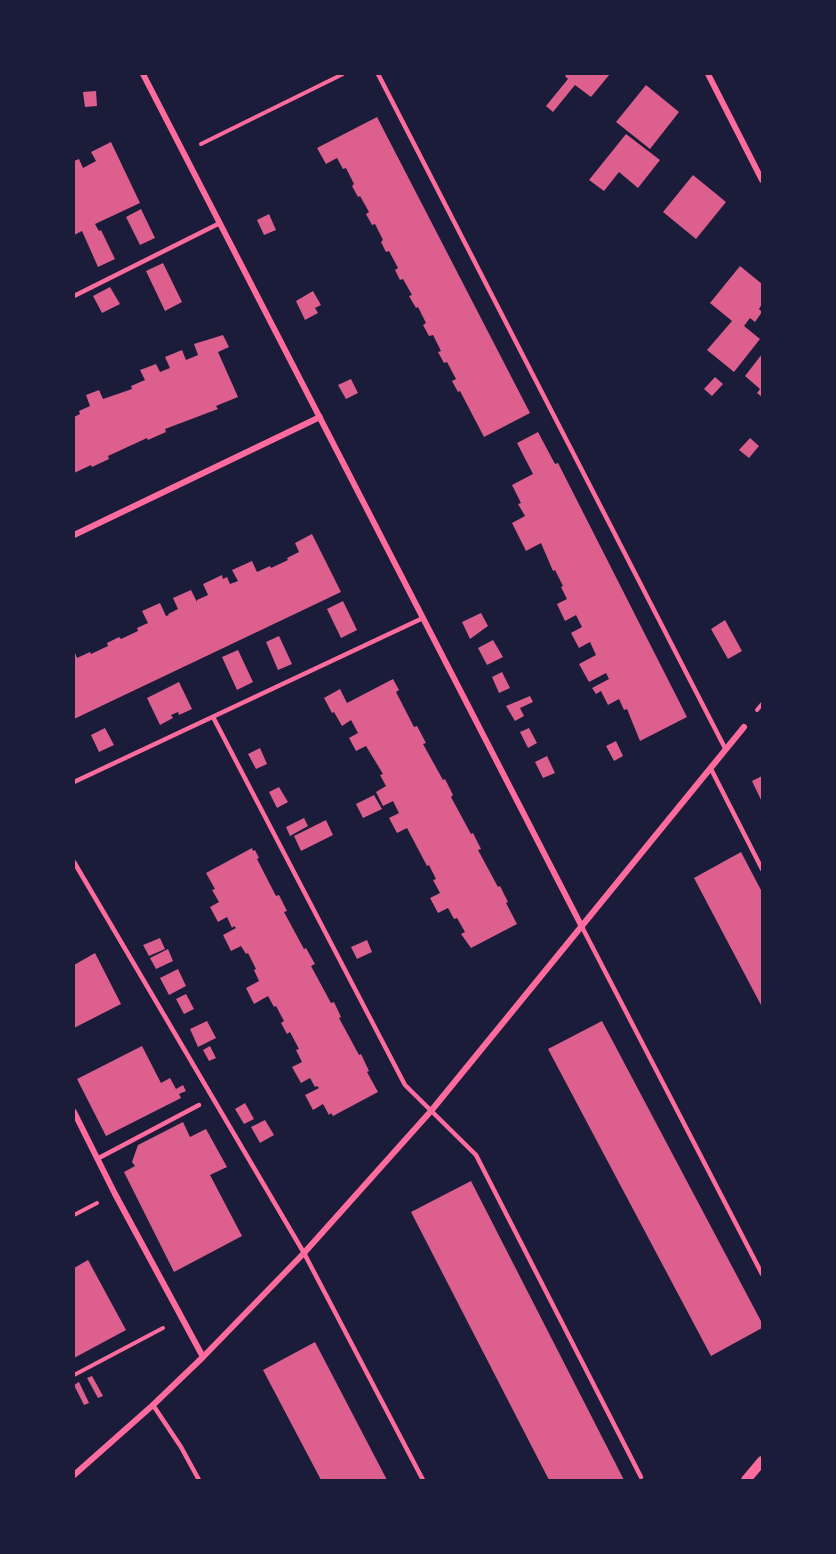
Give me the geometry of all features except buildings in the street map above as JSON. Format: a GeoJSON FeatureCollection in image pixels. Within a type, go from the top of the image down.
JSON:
{"type":"FeatureCollection","features":[{"type":"Feature","properties":{"kind":"street"},"geometry":{"type":"LineString","coordinates":[[143,74],[582,927]]}},
{"type":"Feature","properties":{"kind":"street"},"geometry":{"type":"LineString","coordinates":[[708,74],[762,180]]}},
{"type":"Feature","properties":{"kind":"street"},"geometry":{"type":"LineString","coordinates":[[74,535],[320,417]]}},
{"type":"Feature","properties":{"kind":"street"},"geometry":{"type":"LineString","coordinates":[[74,1475],[203,1357],[304,1253],[431,1112],[744,727]]}},
{"type":"Feature","properties":{"kind":"street"},"geometry":{"type":"LineString","coordinates":[[74,1112],[203,1357]]}},
{"type":"Feature","properties":{"kind":"street"},"geometry":{"type":"LineString","coordinates":[[746,1480],[761,1466]]}},
{"type":"Feature","properties":{"kind":"lane"},"geometry":{"type":"LineString","coordinates":[[378,74],[726,750]]}},
{"type":"Feature","properties":{"kind":"lane"},"geometry":{"type":"LineString","coordinates":[[74,296],[220,224]]}},
{"type":"Feature","properties":{"kind":"lane"},"geometry":{"type":"LineString","coordinates":[[74,782],[423,618]]}},
{"type":"Feature","properties":{"kind":"lane"},"geometry":{"type":"LineString","coordinates":[[213,717],[405,1085],[476,1155],[641,1477]]}},
{"type":"Feature","properties":{"kind":"lane"},"geometry":{"type":"LineString","coordinates":[[711,769],[762,868]]}},
{"type":"Feature","properties":{"kind":"lane"},"geometry":{"type":"LineString","coordinates":[[74,862],[304,1253],[423,1480]]}},
{"type":"Feature","properties":{"kind":"lane"},"geometry":{"type":"LineString","coordinates":[[582,927],[762,1274]]}},
{"type":"Feature","properties":{"kind":"lane"},"geometry":{"type":"LineString","coordinates":[[97,1159],[199,1105]]}},
{"type":"Feature","properties":{"kind":"lane"},"geometry":{"type":"LineString","coordinates":[[153,1405],[181,1447],[199,1480]]}},
{"type":"Feature","properties":{"kind":"path"},"geometry":{"type":"LineString","coordinates":[[184,153],[343,74]]}},
{"type":"Feature","properties":{"kind":"path"},"geometry":{"type":"LineString","coordinates":[[74,1375],[182,1318]]}}]}
